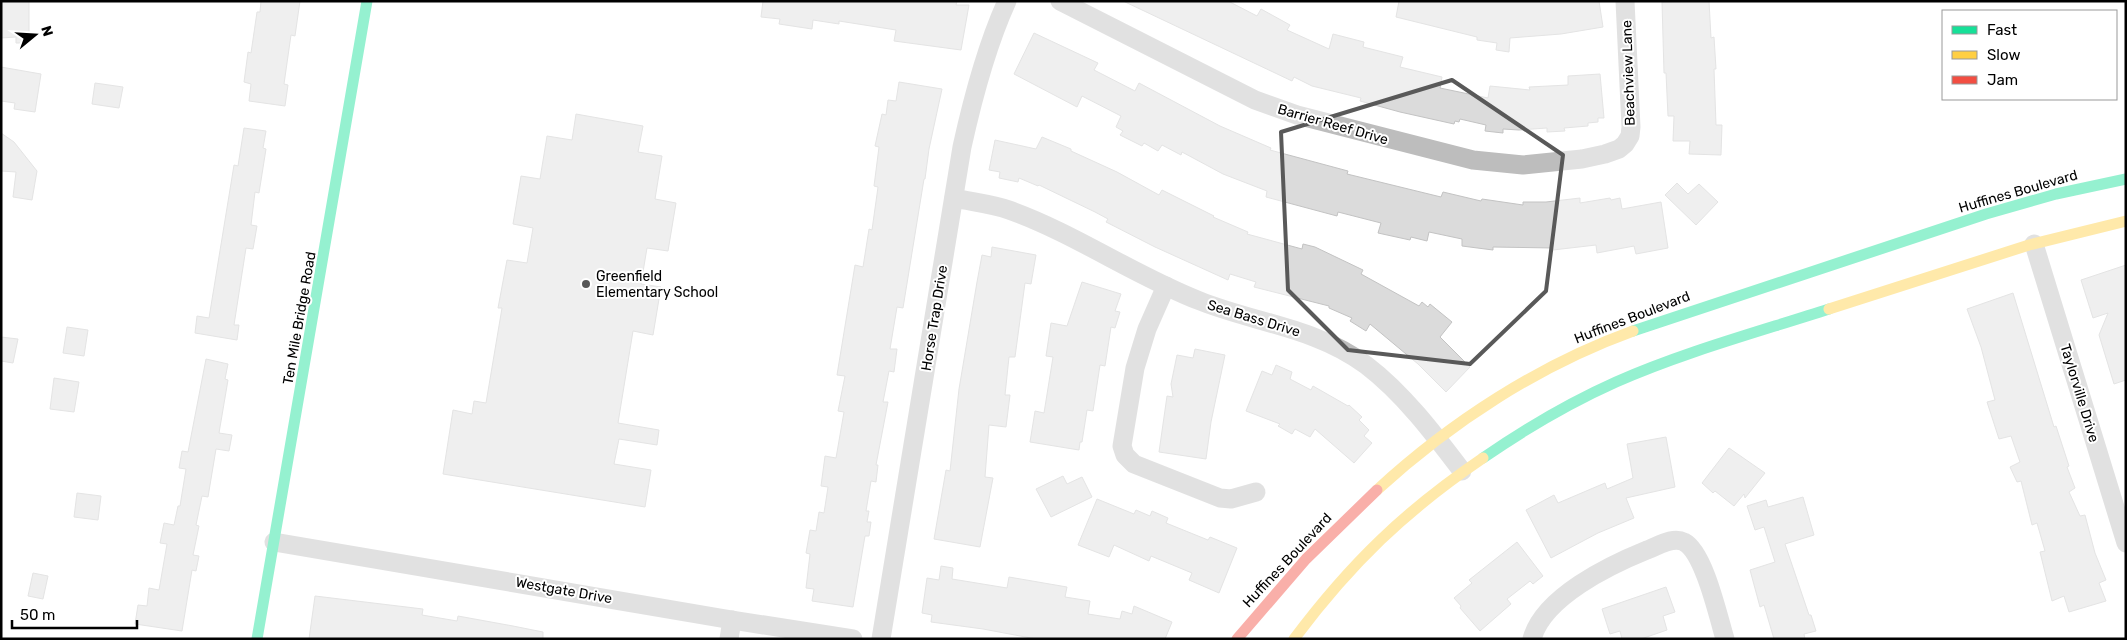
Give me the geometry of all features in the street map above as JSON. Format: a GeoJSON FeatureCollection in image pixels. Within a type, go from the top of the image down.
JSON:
{"type":"FeatureCollection","features":[{"type":"Feature","properties":{"kind":"main road","name":"Ten Mile Bridge Road"},"geometry":{"type":"LineString","coordinates":[[257,639],[367,1]]}},
{"type":"Feature","properties":{"kind":"main road","name":"Huffines Boulevard"},"geometry":{"type":"LineString","coordinates":[[1237,639],[1298,567],[1336,528],[1438,439],[1483,408],[1556,364],[1613,338],[1710,304],[2024,208],[2082,187],[2126,179]]}},
{"type":"Feature","properties":{"kind":"main road"},"geometry":{"type":"LineString","coordinates":[[1294,639],[1341,579],[1382,538],[1462,471],[1580,399],[1632,376],[1706,349],[2033,240],[2126,221]]}},
{"type":"Feature","properties":{"kind":"street","name":"Horse Trap Drive"},"geometry":{"type":"LineString","coordinates":[[881,639],[954,198],[972,105],[998,21],[1007,1]]}},
{"type":"Feature","properties":{"kind":"street","name":"Barrier Reef Drive"},"geometry":{"type":"LineString","coordinates":[[1060,1],[1255,100],[1296,115],[1415,147],[1473,160],[1522,165],[1582,159],[1605,154],[1625,144]]}},
{"type":"Feature","properties":{"kind":"street","name":"Beachview Lane"},"geometry":{"type":"LineString","coordinates":[[1625,1],[1631,127],[1630,136],[1625,144]]}},
{"type":"Feature","properties":{"kind":"street","name":"Sea Bass Drive"},"geometry":{"type":"LineString","coordinates":[[954,198],[1016,213],[1085,244],[1166,286],[1238,315],[1289,328],[1328,343],[1365,364],[1392,387],[1438,439],[1462,471]]}},
{"type":"Feature","properties":{"kind":"street","name":"Taylorville Drive"},"geometry":{"type":"LineString","coordinates":[[2033,240],[2126,543]]}},
{"type":"Feature","properties":{"kind":"street"},"geometry":{"type":"LineString","coordinates":[[1166,286],[1148,329],[1135,368],[1123,439],[1125,455],[1134,464],[1210,496],[1231,499],[1256,492]]}},
{"type":"Feature","properties":{"kind":"street"},"geometry":{"type":"LineString","coordinates":[[1532,639],[1539,621],[1572,590],[1618,562],[1668,542],[1678,540],[1684,542],[1698,555],[1725,639]]}},
{"type":"Feature","properties":{"kind":"street","name":"Westgate Drive"},"geometry":{"type":"LineString","coordinates":[[274,542],[853,639]]}},
{"type":"Feature","properties":{"kind":"street"},"geometry":{"type":"LineString","coordinates":[[729,639],[732,620]]}},
{"type":"Feature","properties":{"kind":"highlighted area"},"geometry":{"type":"Polygon","coordinates":[[[1452,80],[1563,155],[1546,291],[1470,364],[1348,350],[1288,290],[1281,132],[1452,80]]]}},
{"type":"Feature","properties":{"kind":"building"},"geometry":{"type":"Polygon","coordinates":[[[1,1],[29,1],[29,43],[16,43],[16,37],[1,38],[1,1]]]}},
{"type":"Feature","properties":{"kind":"building"},"geometry":{"type":"Polygon","coordinates":[[[261,1],[300,1],[295,36],[291,35],[284,84],[288,85],[285,106],[249,101],[251,84],[244,82],[248,52],[251,53],[257,12],[260,12],[261,1]]]}},
{"type":"Feature","properties":{"kind":"building"},"geometry":{"type":"Polygon","coordinates":[[[763,1],[957,1],[956,5],[969,5],[961,50],[894,41],[896,30],[839,21],[839,24],[813,20],[812,29],[779,24],[780,19],[761,17],[763,1]]]}},
{"type":"Feature","properties":{"kind":"building"},"geometry":{"type":"Polygon","coordinates":[[[1123,1],[1228,1],[1257,16],[1261,9],[1290,25],[1287,30],[1329,49],[1333,34],[1364,42],[1363,47],[1403,57],[1400,67],[1442,77],[1440,88],[1488,98],[1490,86],[1530,90],[1529,87],[1568,85],[1568,76],[1600,74],[1604,118],[1598,118],[1598,122],[1588,123],[1588,126],[1564,128],[1565,131],[1547,132],[1547,128],[1503,129],[1503,133],[1485,131],[1486,125],[1460,119],[1459,122],[1455,121],[1454,124],[1400,112],[1360,101],[1361,98],[1312,86],[1294,77],[1292,81],[1123,1]]]}},
{"type":"Feature","properties":{"kind":"building"},"geometry":{"type":"Polygon","coordinates":[[[1399,1],[1599,1],[1603,27],[1561,34],[1510,38],[1509,52],[1496,50],[1497,43],[1477,40],[1477,37],[1396,17],[1399,1]]]}},
{"type":"Feature","properties":{"kind":"building"},"geometry":{"type":"Polygon","coordinates":[[[1709,1],[1711,38],[1714,37],[1716,69],[1714,69],[1716,125],[1722,125],[1721,155],[1689,154],[1690,141],[1673,141],[1674,116],[1668,116],[1666,73],[1664,73],[1662,2],[1709,1]]]}},
{"type":"Feature","properties":{"kind":"building"},"geometry":{"type":"Polygon","coordinates":[[[1034,33],[1098,63],[1094,70],[1135,91],[1139,83],[1220,126],[1271,148],[1270,150],[1348,171],[1347,174],[1441,197],[1443,192],[1481,201],[1482,199],[1523,205],[1523,202],[1546,202],[1580,198],[1580,203],[1620,198],[1622,209],[1661,202],[1668,248],[1636,254],[1634,246],[1597,253],[1596,245],[1553,250],[1553,248],[1493,247],[1493,250],[1462,246],[1462,239],[1429,232],[1427,241],[1411,237],[1410,240],[1378,233],[1381,223],[1338,212],[1337,216],[1266,197],[1267,191],[1223,174],[1182,152],[1181,155],[1162,145],[1158,151],[1144,143],[1142,146],[1120,135],[1123,131],[1116,127],[1121,116],[1082,96],[1077,107],[1014,74],[1034,33]]]}},
{"type":"Feature","properties":{"kind":"building"},"geometry":{"type":"Polygon","coordinates":[[[1,67],[41,74],[35,112],[14,109],[15,103],[1,101],[1,67]]]}},
{"type":"Feature","properties":{"kind":"building"},"geometry":{"type":"Polygon","coordinates":[[[899,82],[942,89],[929,149],[903,308],[897,307],[890,349],[897,349],[894,372],[889,371],[883,402],[888,402],[876,465],[878,465],[876,482],[871,481],[866,511],[869,511],[867,522],[871,522],[869,536],[865,536],[853,607],[812,601],[814,589],[806,588],[810,554],[806,553],[810,530],[816,531],[819,512],[824,513],[828,487],[821,486],[825,456],[836,458],[844,412],[838,411],[845,376],[837,375],[855,265],[863,267],[869,229],[872,230],[878,187],[874,186],[879,147],[875,146],[882,114],[886,115],[888,100],[896,101],[899,82]]]}},
{"type":"Feature","properties":{"kind":"building"},"geometry":{"type":"Polygon","coordinates":[[[95,83],[123,87],[119,108],[92,104],[95,83]]]}},
{"type":"Feature","properties":{"kind":"building"},"geometry":{"type":"Polygon","coordinates":[[[576,114],[643,126],[638,152],[662,156],[655,199],[676,203],[668,251],[647,248],[641,284],[661,287],[653,335],[633,331],[618,423],[659,430],[657,445],[619,439],[614,464],[651,470],[645,507],[443,474],[453,410],[472,414],[474,401],[486,403],[502,308],[498,308],[507,260],[527,263],[533,228],[513,224],[521,176],[540,179],[547,136],[572,140],[576,114]]]}},
{"type":"Feature","properties":{"kind":"building"},"geometry":{"type":"Polygon","coordinates":[[[244,128],[266,131],[263,148],[266,149],[259,193],[255,192],[251,225],[257,226],[253,249],[246,248],[234,325],[239,325],[237,340],[195,333],[197,316],[209,318],[234,165],[238,166],[244,128]]]}},
{"type":"Feature","properties":{"kind":"building"},"geometry":{"type":"Polygon","coordinates":[[[1,133],[14,142],[37,171],[32,200],[13,197],[16,172],[1,171],[1,133]]]}},
{"type":"Feature","properties":{"kind":"building"},"geometry":{"type":"Polygon","coordinates":[[[1042,137],[1071,149],[1071,151],[1117,172],[1159,195],[1162,190],[1213,217],[1248,232],[1247,234],[1302,249],[1303,244],[1315,247],[1363,270],[1361,274],[1419,306],[1422,302],[1428,307],[1430,304],[1452,322],[1440,337],[1470,367],[1446,392],[1418,364],[1370,324],[1366,331],[1350,321],[1352,318],[1329,308],[1329,306],[1254,287],[1256,282],[1230,274],[1228,280],[1155,247],[1106,222],[1108,219],[1095,212],[1039,185],[1019,178],[1018,182],[999,178],[1000,172],[989,170],[995,140],[1036,149],[1042,137]]]}},
{"type":"Feature","properties":{"kind":"building"},"geometry":{"type":"Polygon","coordinates":[[[1677,183],[1688,194],[1699,184],[1718,202],[1696,225],[1665,195],[1677,183]]]}},
{"type":"Feature","properties":{"kind":"building"},"geometry":{"type":"Polygon","coordinates":[[[992,247],[1036,255],[1031,284],[1025,283],[1015,357],[1009,357],[1005,395],[1010,395],[1006,427],[989,425],[985,477],[993,478],[980,547],[934,539],[946,470],[950,471],[959,389],[982,255],[991,257],[992,247]]]}},
{"type":"Feature","properties":{"kind":"building"},"geometry":{"type":"Polygon","coordinates":[[[2126,265],[2126,380],[2114,384],[2099,335],[2108,313],[2093,318],[2081,280],[2126,265]]]}},
{"type":"Feature","properties":{"kind":"building"},"geometry":{"type":"Polygon","coordinates":[[[1082,282],[1121,294],[1115,311],[1120,312],[1115,328],[1111,327],[1105,366],[1100,365],[1093,411],[1087,410],[1079,450],[1030,442],[1035,411],[1044,413],[1053,357],[1046,356],[1051,323],[1067,326],[1082,282]]]}},
{"type":"Feature","properties":{"kind":"building"},"geometry":{"type":"Polygon","coordinates":[[[2013,293],[2054,427],[2056,426],[2069,466],[2067,467],[2075,488],[2069,492],[2080,516],[2085,515],[2095,553],[2106,580],[2099,583],[2106,601],[2069,612],[2064,596],[2052,601],[2040,552],[2045,551],[2037,523],[2032,525],[2021,481],[2017,482],[2010,467],[2020,462],[2011,436],[1999,439],[1987,402],[1995,400],[1981,347],[1967,309],[2013,293]]]}},
{"type":"Feature","properties":{"kind":"building"},"geometry":{"type":"Polygon","coordinates":[[[67,327],[88,330],[84,356],[63,353],[67,327]]]}},
{"type":"Feature","properties":{"kind":"building"},"geometry":{"type":"Polygon","coordinates":[[[1,337],[18,339],[13,363],[1,361],[1,337]]]}},
{"type":"Feature","properties":{"kind":"building"},"geometry":{"type":"Polygon","coordinates":[[[1195,349],[1225,355],[1211,422],[1206,459],[1159,452],[1167,396],[1173,397],[1171,384],[1177,355],[1193,358],[1195,349]]]}},
{"type":"Feature","properties":{"kind":"building"},"geometry":{"type":"Polygon","coordinates":[[[206,359],[228,364],[225,379],[228,380],[219,433],[232,435],[229,451],[216,449],[208,497],[202,496],[196,525],[199,526],[193,555],[199,556],[196,571],[192,570],[182,631],[135,624],[138,605],[147,606],[149,588],[159,590],[167,544],[160,543],[164,523],[174,525],[178,506],[180,506],[186,469],[179,468],[182,451],[188,452],[206,359]]]}},
{"type":"Feature","properties":{"kind":"building"},"geometry":{"type":"Polygon","coordinates":[[[1276,365],[1292,372],[1290,379],[1311,390],[1313,386],[1349,405],[1362,417],[1359,420],[1369,430],[1364,436],[1372,443],[1354,463],[1315,429],[1310,437],[1295,429],[1292,434],[1278,426],[1280,424],[1246,411],[1262,371],[1272,375],[1276,365]]]}},
{"type":"Feature","properties":{"kind":"building"},"geometry":{"type":"Polygon","coordinates":[[[54,378],[79,382],[74,412],[50,409],[54,378]]]}},
{"type":"Feature","properties":{"kind":"building"},"geometry":{"type":"Polygon","coordinates":[[[1666,437],[1675,487],[1626,498],[1634,518],[1598,533],[1551,558],[1526,510],[1554,495],[1558,503],[1605,483],[1607,489],[1633,478],[1627,444],[1666,437]]]}},
{"type":"Feature","properties":{"kind":"building"},"geometry":{"type":"Polygon","coordinates":[[[1729,448],[1765,473],[1745,498],[1744,494],[1734,506],[1715,491],[1713,493],[1702,483],[1729,448]]]}},
{"type":"Feature","properties":{"kind":"building"},"geometry":{"type":"Polygon","coordinates":[[[1063,476],[1067,484],[1082,477],[1092,497],[1051,517],[1036,489],[1063,476]]]}},
{"type":"Feature","properties":{"kind":"building"},"geometry":{"type":"Polygon","coordinates":[[[77,493],[101,496],[98,520],[74,517],[77,493]]]}},
{"type":"Feature","properties":{"kind":"building"},"geometry":{"type":"Polygon","coordinates":[[[1803,497],[1814,535],[1785,544],[1816,631],[1804,634],[1805,639],[1774,639],[1764,605],[1760,607],[1750,570],[1775,562],[1764,527],[1755,530],[1747,506],[1766,500],[1768,507],[1803,497]]]}},
{"type":"Feature","properties":{"kind":"building"},"geometry":{"type":"Polygon","coordinates":[[[1097,499],[1134,514],[1136,510],[1150,516],[1152,511],[1168,518],[1166,523],[1208,540],[1210,537],[1237,548],[1219,593],[1189,580],[1192,573],[1151,556],[1149,561],[1114,545],[1109,557],[1078,545],[1097,499]]]}},
{"type":"Feature","properties":{"kind":"building"},"geometry":{"type":"Polygon","coordinates":[[[1517,542],[1543,576],[1533,584],[1530,581],[1507,599],[1511,604],[1480,631],[1454,598],[1472,583],[1469,580],[1517,542]]]}},
{"type":"Feature","properties":{"kind":"building"},"geometry":{"type":"Polygon","coordinates":[[[941,566],[953,568],[952,579],[1007,588],[1009,577],[1067,587],[1065,597],[1090,601],[1088,614],[1120,619],[1122,611],[1132,614],[1134,606],[1172,622],[1165,639],[1036,639],[931,622],[932,615],[922,613],[927,578],[939,580],[941,566]]]}},
{"type":"Feature","properties":{"kind":"building"},"geometry":{"type":"Polygon","coordinates":[[[33,573],[48,576],[43,599],[28,596],[33,573]]]}},
{"type":"Feature","properties":{"kind":"building"},"geometry":{"type":"Polygon","coordinates":[[[1666,587],[1675,612],[1663,616],[1667,630],[1641,639],[1622,639],[1620,631],[1610,634],[1602,609],[1666,587]]]}},
{"type":"Feature","properties":{"kind":"building"},"geometry":{"type":"Polygon","coordinates":[[[315,596],[423,609],[422,615],[457,621],[458,616],[543,632],[543,639],[309,639],[315,596]]]}},
{"type":"Feature","properties":{"kind":"traffic: fast"},"geometry":{"type":"LineString","coordinates":[[257,639],[367,1]]}},
{"type":"Feature","properties":{"kind":"traffic: fast"},"geometry":{"type":"LineString","coordinates":[[1633,331],[1986,214],[2056,194],[2126,179]]}},
{"type":"Feature","properties":{"kind":"traffic: fast"},"geometry":{"type":"LineString","coordinates":[[1483,458],[1548,417],[1616,382],[1695,352],[1829,309]]}},
{"type":"Feature","properties":{"kind":"traffic: slow"},"geometry":{"type":"LineString","coordinates":[[1829,309],[2029,245],[2126,221]]}},
{"type":"Feature","properties":{"kind":"traffic: slow"},"geometry":{"type":"LineString","coordinates":[[1377,490],[1435,441],[1530,378],[1598,345],[1633,331]]}},
{"type":"Feature","properties":{"kind":"traffic: slow"},"geometry":{"type":"LineString","coordinates":[[1294,639],[1358,562],[1429,498],[1483,458]]}},
{"type":"Feature","properties":{"kind":"traffic: jam"},"geometry":{"type":"LineString","coordinates":[[1237,639],[1306,559],[1377,490]]}},
{"type":"Feature","properties":{"kind":"place","name":"Greenfield Elementary School"},"geometry":{"type":"Point","coordinates":[586,284]}}]}
